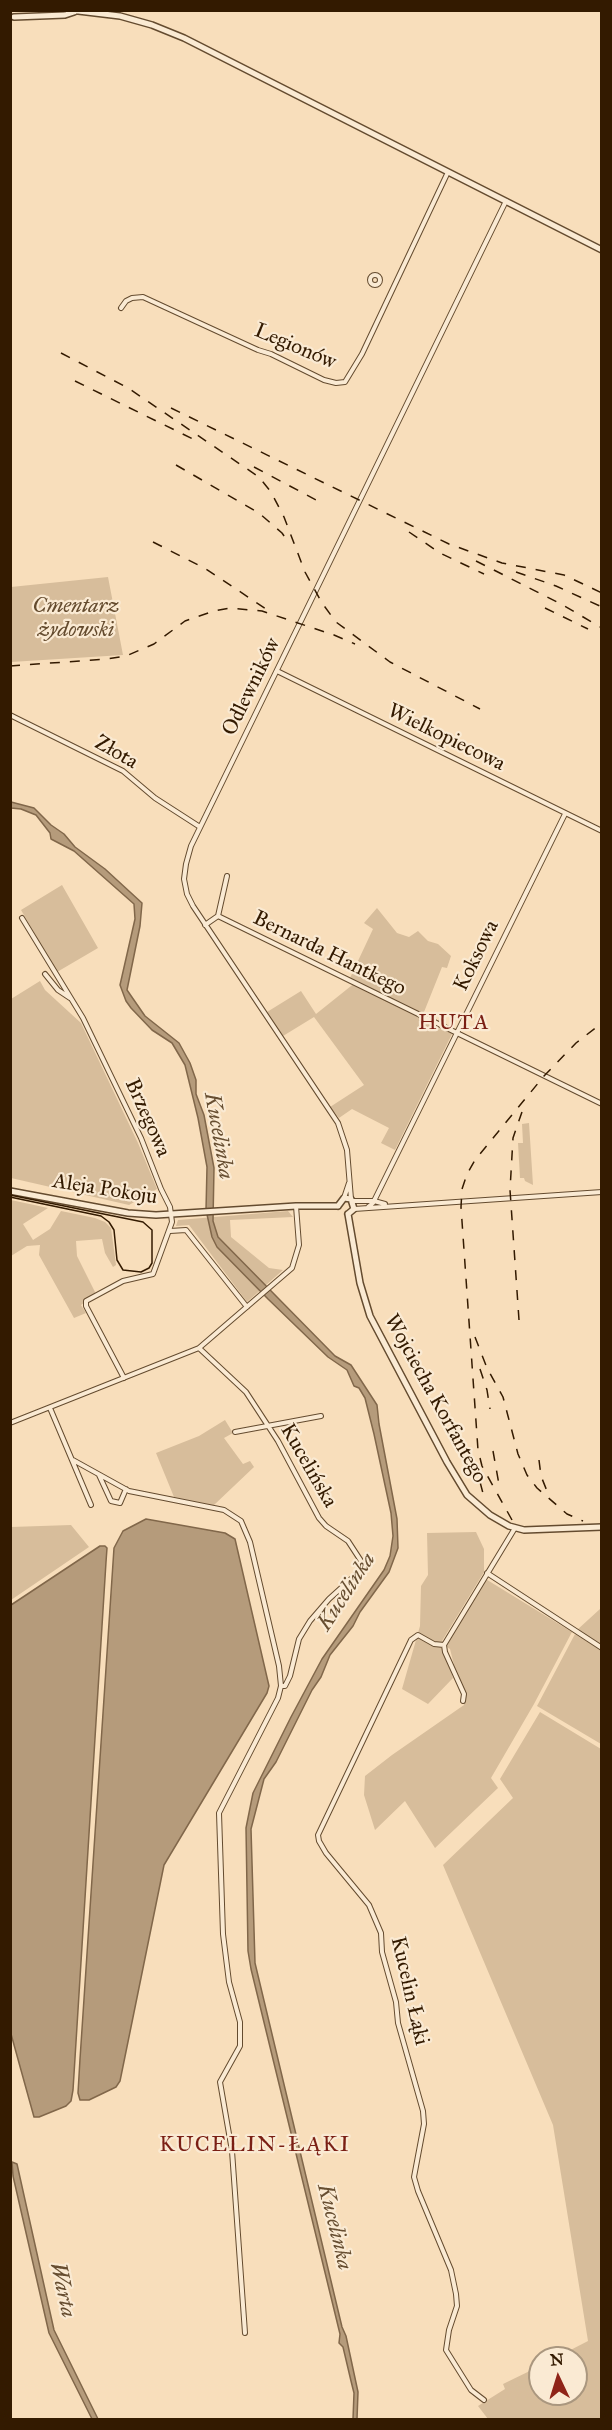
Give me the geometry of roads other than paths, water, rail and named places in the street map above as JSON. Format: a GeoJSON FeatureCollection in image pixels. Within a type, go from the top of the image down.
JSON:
{"type":"FeatureCollection","features":[{"type":"Feature","properties":{"kind":"street"},"geometry":{"type":"LineString","coordinates":[[14,16],[65,15],[72,11],[120,16],[152,25],[184,38],[602,249]]}},
{"type":"Feature","properties":{"kind":"street","name":"Legionów"},"geometry":{"type":"LineString","coordinates":[[121,308],[126,301],[143,297],[324,380],[336,383],[345,382],[362,354],[448,172]]}},
{"type":"Feature","properties":{"kind":"street","name":"Odlewników"},"geometry":{"type":"LineString","coordinates":[[352,1200],[346,1150],[338,1123],[205,925],[188,897],[184,879],[191,846],[200,827],[506,201]]}},
{"type":"Feature","properties":{"kind":"street","name":"Wielkopiecowa"},"geometry":{"type":"LineString","coordinates":[[277,672],[602,831]]}},
{"type":"Feature","properties":{"kind":"street","name":"Złota"},"geometry":{"type":"LineString","coordinates":[[10,716],[123,771],[155,798],[200,827]]}},
{"type":"Feature","properties":{"kind":"street","name":"Koksowa"},"geometry":{"type":"LineString","coordinates":[[368,1207],[374,1201],[565,814]]}},
{"type":"Feature","properties":{"kind":"street"},"geometry":{"type":"LineString","coordinates":[[205,925],[218,916],[227,876]]}},
{"type":"Feature","properties":{"kind":"street","name":"Bernarda Hantkego"},"geometry":{"type":"LineString","coordinates":[[218,916],[602,1104]]}},
{"type":"Feature","properties":{"kind":"street","name":"Brzegowa"},"geometry":{"type":"LineString","coordinates":[[22,918],[83,1018],[141,1138],[170,1207],[172,1222],[170,1231],[153,1274],[123,1281],[86,1301],[86,1306],[124,1378]]}},
{"type":"Feature","properties":{"kind":"street","name":"Brzegowa"},"geometry":{"type":"LineString","coordinates":[[45,974],[58,990],[71,998]]}},
{"type":"Feature","properties":{"kind":"street","name":"Odlewników"},"geometry":{"type":"LineString","coordinates":[[344,1198],[350,1176]]}},
{"type":"Feature","properties":{"kind":"street","name":"Aleja Pokoju"},"geometry":{"type":"LineString","coordinates":[[10,1191],[128,1213],[171,1216],[296,1206],[338,1206]]}},
{"type":"Feature","properties":{"kind":"street"},"geometry":{"type":"LineString","coordinates":[[389,1205],[344,1198],[338,1206],[341,1212],[348,1214],[354,1209],[389,1205],[602,1192]]}},
{"type":"Feature","properties":{"kind":"street"},"geometry":{"type":"LineString","coordinates":[[352,1200],[354,1209]]}},
{"type":"Feature","properties":{"kind":"street"},"geometry":{"type":"LineString","coordinates":[[10,1423],[200,1348],[292,1268],[297,1258],[299,1245],[296,1206]]}},
{"type":"Feature","properties":{"kind":"street","name":"Wojciecha Korfantego"},"geometry":{"type":"LineString","coordinates":[[348,1214],[366,1306],[462,1488],[490,1515],[515,1528],[537,1531],[602,1527]]}},
{"type":"Feature","properties":{"kind":"street"},"geometry":{"type":"LineString","coordinates":[[170,1231],[186,1230],[247,1307]]}},
{"type":"Feature","properties":{"kind":"street","name":"Kucelińska"},"geometry":{"type":"LineString","coordinates":[[200,1348],[246,1392],[268,1426],[319,1518],[326,1526],[348,1541],[363,1564],[361,1570],[329,1599],[310,1621],[299,1639],[290,1676],[285,1686],[281,1686]]}},
{"type":"Feature","properties":{"kind":"street"},"geometry":{"type":"LineString","coordinates":[[50,1408],[91,1505]]}},
{"type":"Feature","properties":{"kind":"street"},"geometry":{"type":"LineString","coordinates":[[235,1432],[321,1416]]}},
{"type":"Feature","properties":{"kind":"street"},"geometry":{"type":"LineString","coordinates":[[73,1460],[126,1489],[224,1510],[241,1521],[250,1542],[279,1666],[281,1686],[278,1698],[219,1813],[223,1934],[229,1982],[240,2022],[240,2046],[220,2082],[232,2151],[245,2334]]}},
{"type":"Feature","properties":{"kind":"street"},"geometry":{"type":"LineString","coordinates":[[99,1475],[111,1501],[120,1503],[126,1489]]}},
{"type":"Feature","properties":{"kind":"street"},"geometry":{"type":"LineString","coordinates":[[464,1701],[464,1694],[444,1645],[515,1528]]}},
{"type":"Feature","properties":{"kind":"street"},"geometry":{"type":"LineString","coordinates":[[487,1573],[602,1648]]}},
{"type":"Feature","properties":{"kind":"street","name":"Kucelin Łąki"},"geometry":{"type":"LineString","coordinates":[[444,1645],[434,1644],[418,1635],[411,1640],[318,1835],[326,1853],[362,1894],[381,1933],[382,1952],[396,2002],[398,2023],[423,2111],[424,2124],[414,2177],[451,2270],[456,2294],[457,2306],[449,2330],[446,2350],[471,2390],[484,2400]]}},
{"type":"Feature","properties":{"kind":"tram line"},"geometry":{"type":"LineString","coordinates":[[10,1195],[143,1222],[152,1230],[152,1263],[149,1268],[141,1272],[123,1270],[117,1260],[114,1230],[101,1216],[10,1197]]}},
{"type":"Feature","properties":{"kind":"railway"},"geometry":{"type":"LineString","coordinates":[[61,353],[128,388],[259,477],[271,492],[284,517],[305,572],[322,603],[336,622],[390,662],[480,709]]}},
{"type":"Feature","properties":{"kind":"railway"},"geometry":{"type":"LineString","coordinates":[[75,381],[197,441]]}},
{"type":"Feature","properties":{"kind":"railway"},"geometry":{"type":"LineString","coordinates":[[171,408],[449,544],[502,563],[564,575],[602,593]]}},
{"type":"Feature","properties":{"kind":"railway"},"geometry":{"type":"LineString","coordinates":[[176,465],[259,513],[282,533],[289,543]]}},
{"type":"Feature","properties":{"kind":"railway"},"geometry":{"type":"LineString","coordinates":[[254,467],[318,501]]}},
{"type":"Feature","properties":{"kind":"railway"},"geometry":{"type":"LineString","coordinates":[[409,532],[440,553],[484,574]]}},
{"type":"Feature","properties":{"kind":"railway"},"geometry":{"type":"LineString","coordinates":[[153,542],[206,569],[266,609]]}},
{"type":"Feature","properties":{"kind":"railway"},"geometry":{"type":"LineString","coordinates":[[476,561],[561,604],[602,628]]}},
{"type":"Feature","properties":{"kind":"railway"},"geometry":{"type":"LineString","coordinates":[[516,572],[556,586],[602,607]]}},
{"type":"Feature","properties":{"kind":"railway"},"geometry":{"type":"LineString","coordinates":[[10,666],[126,656],[154,644],[185,621],[230,608],[262,611],[355,644]]}},
{"type":"Feature","properties":{"kind":"railway"},"geometry":{"type":"LineString","coordinates":[[545,608],[588,629]]}},
{"type":"Feature","properties":{"kind":"railway"},"geometry":{"type":"LineString","coordinates":[[512,1520],[482,1466],[478,1450],[461,1207],[462,1189],[475,1160],[544,1076],[576,1043],[602,1023]]}},
{"type":"Feature","properties":{"kind":"railway"},"geometry":{"type":"LineString","coordinates":[[519,1320],[510,1190],[513,1138],[524,1106]]}},
{"type":"Feature","properties":{"kind":"railway"},"geometry":{"type":"LineString","coordinates":[[475,1337],[487,1368],[503,1397],[518,1454],[527,1475],[537,1488],[567,1514],[583,1521]]}},
{"type":"Feature","properties":{"kind":"railway"},"geometry":{"type":"LineString","coordinates":[[480,1369],[490,1409]]}},
{"type":"Feature","properties":{"kind":"railway"},"geometry":{"type":"LineString","coordinates":[[493,1451],[500,1490]]}},
{"type":"Feature","properties":{"kind":"railway"},"geometry":{"type":"LineString","coordinates":[[539,1460],[541,1476],[549,1496]]}},
{"type":"Feature","properties":{"kind":"railway"},"geometry":{"type":"LineString","coordinates":[[475,1463],[484,1497]]}},
{"type":"Feature","properties":{"kind":"district","name":"HUTA"},"geometry":{"type":"Point","coordinates":[454,1024]}},
{"type":"Feature","properties":{"kind":"district","name":"KUCELIN-ŁĄKI"},"geometry":{"type":"Point","coordinates":[255,2146]}},
{"type":"Feature","properties":{"kind":"park label","name":"Cmentarz żydowski"},"geometry":{"type":"Point","coordinates":[76,619]}},
{"type":"Feature","properties":{"kind":"water label","name":"Kucelinka"},"geometry":{"type":"Point","coordinates":[218,1136]}},
{"type":"Feature","properties":{"kind":"water label","name":"Kucelinka"},"geometry":{"type":"Point","coordinates":[347,1592]}},
{"type":"Feature","properties":{"kind":"water label","name":"Kucelinka"},"geometry":{"type":"Point","coordinates":[334,2227]}},
{"type":"Feature","properties":{"kind":"water label","name":"Warta"},"geometry":{"type":"Point","coordinates":[62,2290]}}]}
